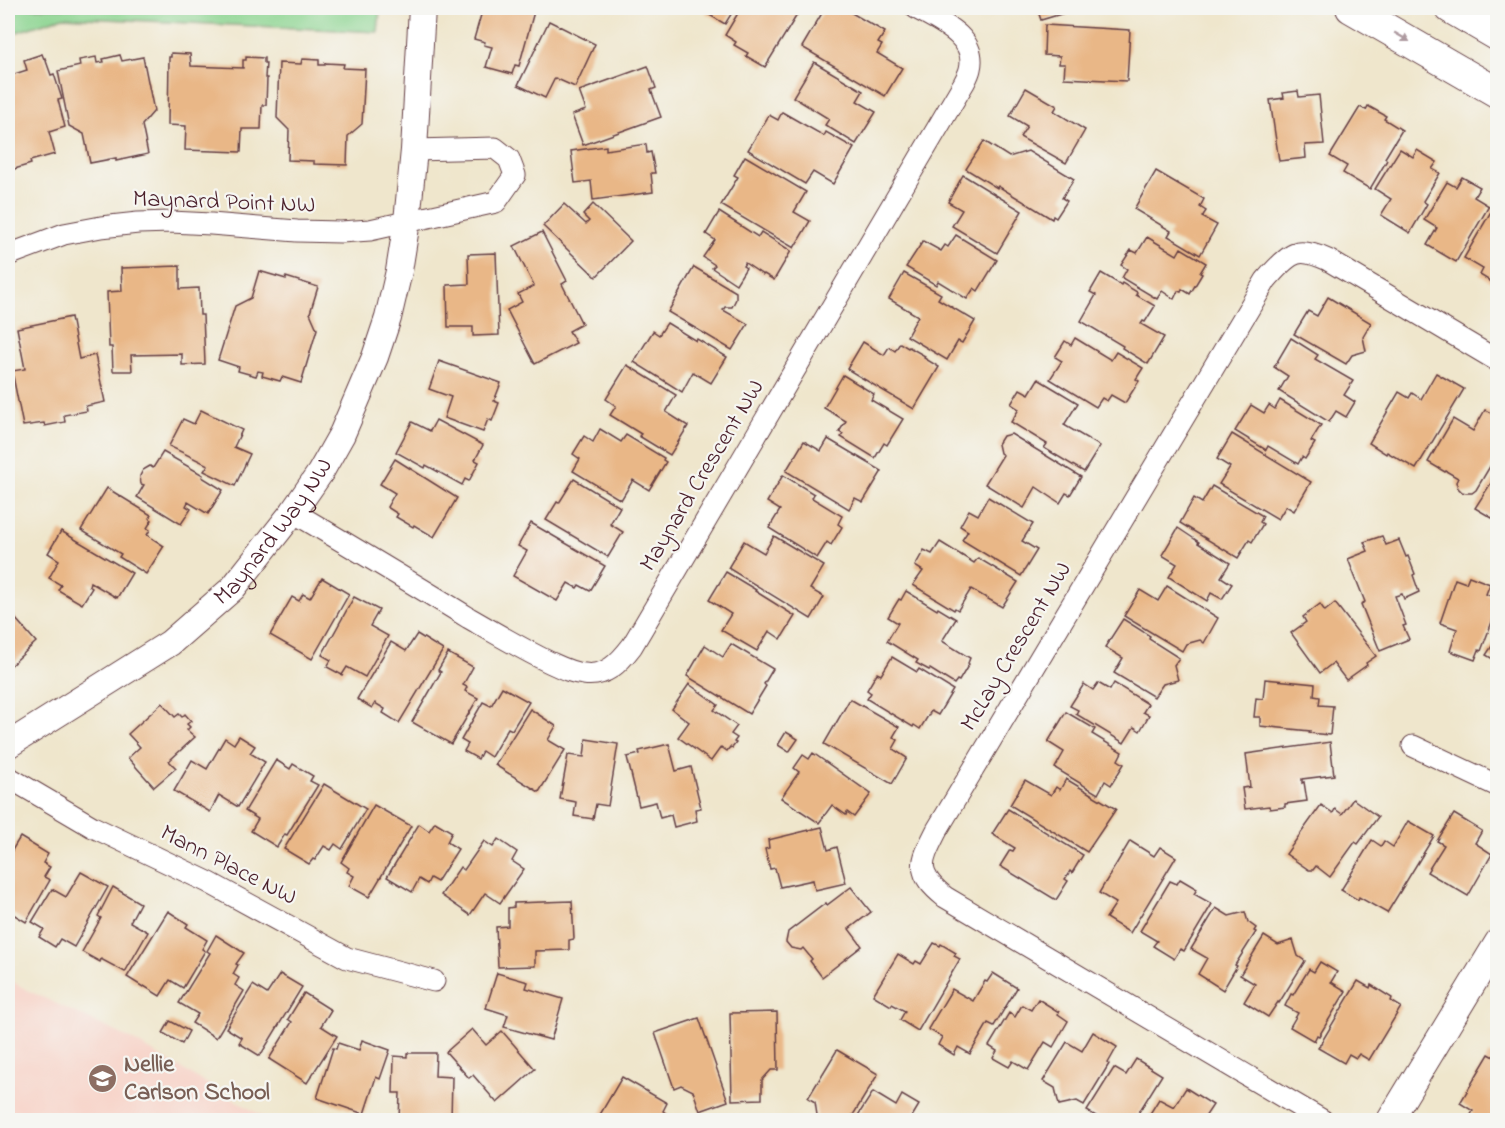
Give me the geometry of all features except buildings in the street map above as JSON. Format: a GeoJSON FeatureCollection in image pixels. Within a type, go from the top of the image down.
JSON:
{"type":"FeatureCollection","features":[{"type":"Feature","properties":{"kind":"main road"},"geometry":{"type":"LineString","coordinates":[[1352,8],[1497,93]]}},
{"type":"Feature","properties":{"kind":"main road"},"geometry":{"type":"LineString","coordinates":[[1450,8],[1497,36]]}},
{"type":"Feature","properties":{"kind":"street","name":"Maynard Way NW"},"geometry":{"type":"LineString","coordinates":[[8,745],[170,643],[232,588],[293,512],[320,473],[342,434],[375,357],[388,318],[399,271],[414,150],[422,8]]}},
{"type":"Feature","properties":{"kind":"street","name":"Maynard Crescent NW"},"geometry":{"type":"LineString","coordinates":[[293,512],[535,655],[564,669],[583,674],[599,674],[610,669],[621,660],[644,626],[971,68],[970,51],[963,39],[916,8]]}},
{"type":"Feature","properties":{"kind":"street"},"geometry":{"type":"LineString","coordinates":[[407,221],[496,202],[515,175],[509,159],[495,148],[414,150]]}},
{"type":"Feature","properties":{"kind":"street","name":"Maynard Point NW"},"geometry":{"type":"LineString","coordinates":[[8,255],[64,234],[138,223],[171,222],[342,232],[370,230],[407,221]]}},
{"type":"Feature","properties":{"kind":"street","name":"McLay Crescent NW"},"geometry":{"type":"LineString","coordinates":[[1322,1120],[945,897],[932,887],[925,876],[923,867],[927,850],[937,830],[1260,290],[1275,269],[1295,253],[1313,254],[1338,266],[1497,361]]}},
{"type":"Feature","properties":{"kind":"street"},"geometry":{"type":"LineString","coordinates":[[1413,746],[1497,786]]}},
{"type":"Feature","properties":{"kind":"street","name":"Mann Place NW"},"geometry":{"type":"LineString","coordinates":[[8,777],[93,827],[208,882],[347,958],[434,981]]}},
{"type":"Feature","properties":{"kind":"street"},"geometry":{"type":"LineString","coordinates":[[1390,1120],[1497,942]]}},
{"type":"Feature","properties":{"kind":"shaded area","name":"Nellie Carlson School"},"geometry":{"type":"Polygon","coordinates":[[[8,979],[127,1037],[269,1120],[8,1120],[8,979]]]}},
{"type":"Feature","properties":{"kind":"green space"},"geometry":{"type":"Polygon","coordinates":[[[8,8],[380,8],[378,32],[63,17],[8,35],[8,8]]]}},
{"type":"Feature","properties":{"kind":"place","name":"Nellie Carlson School"},"geometry":{"type":"Point","coordinates":[103,1079]}}]}
